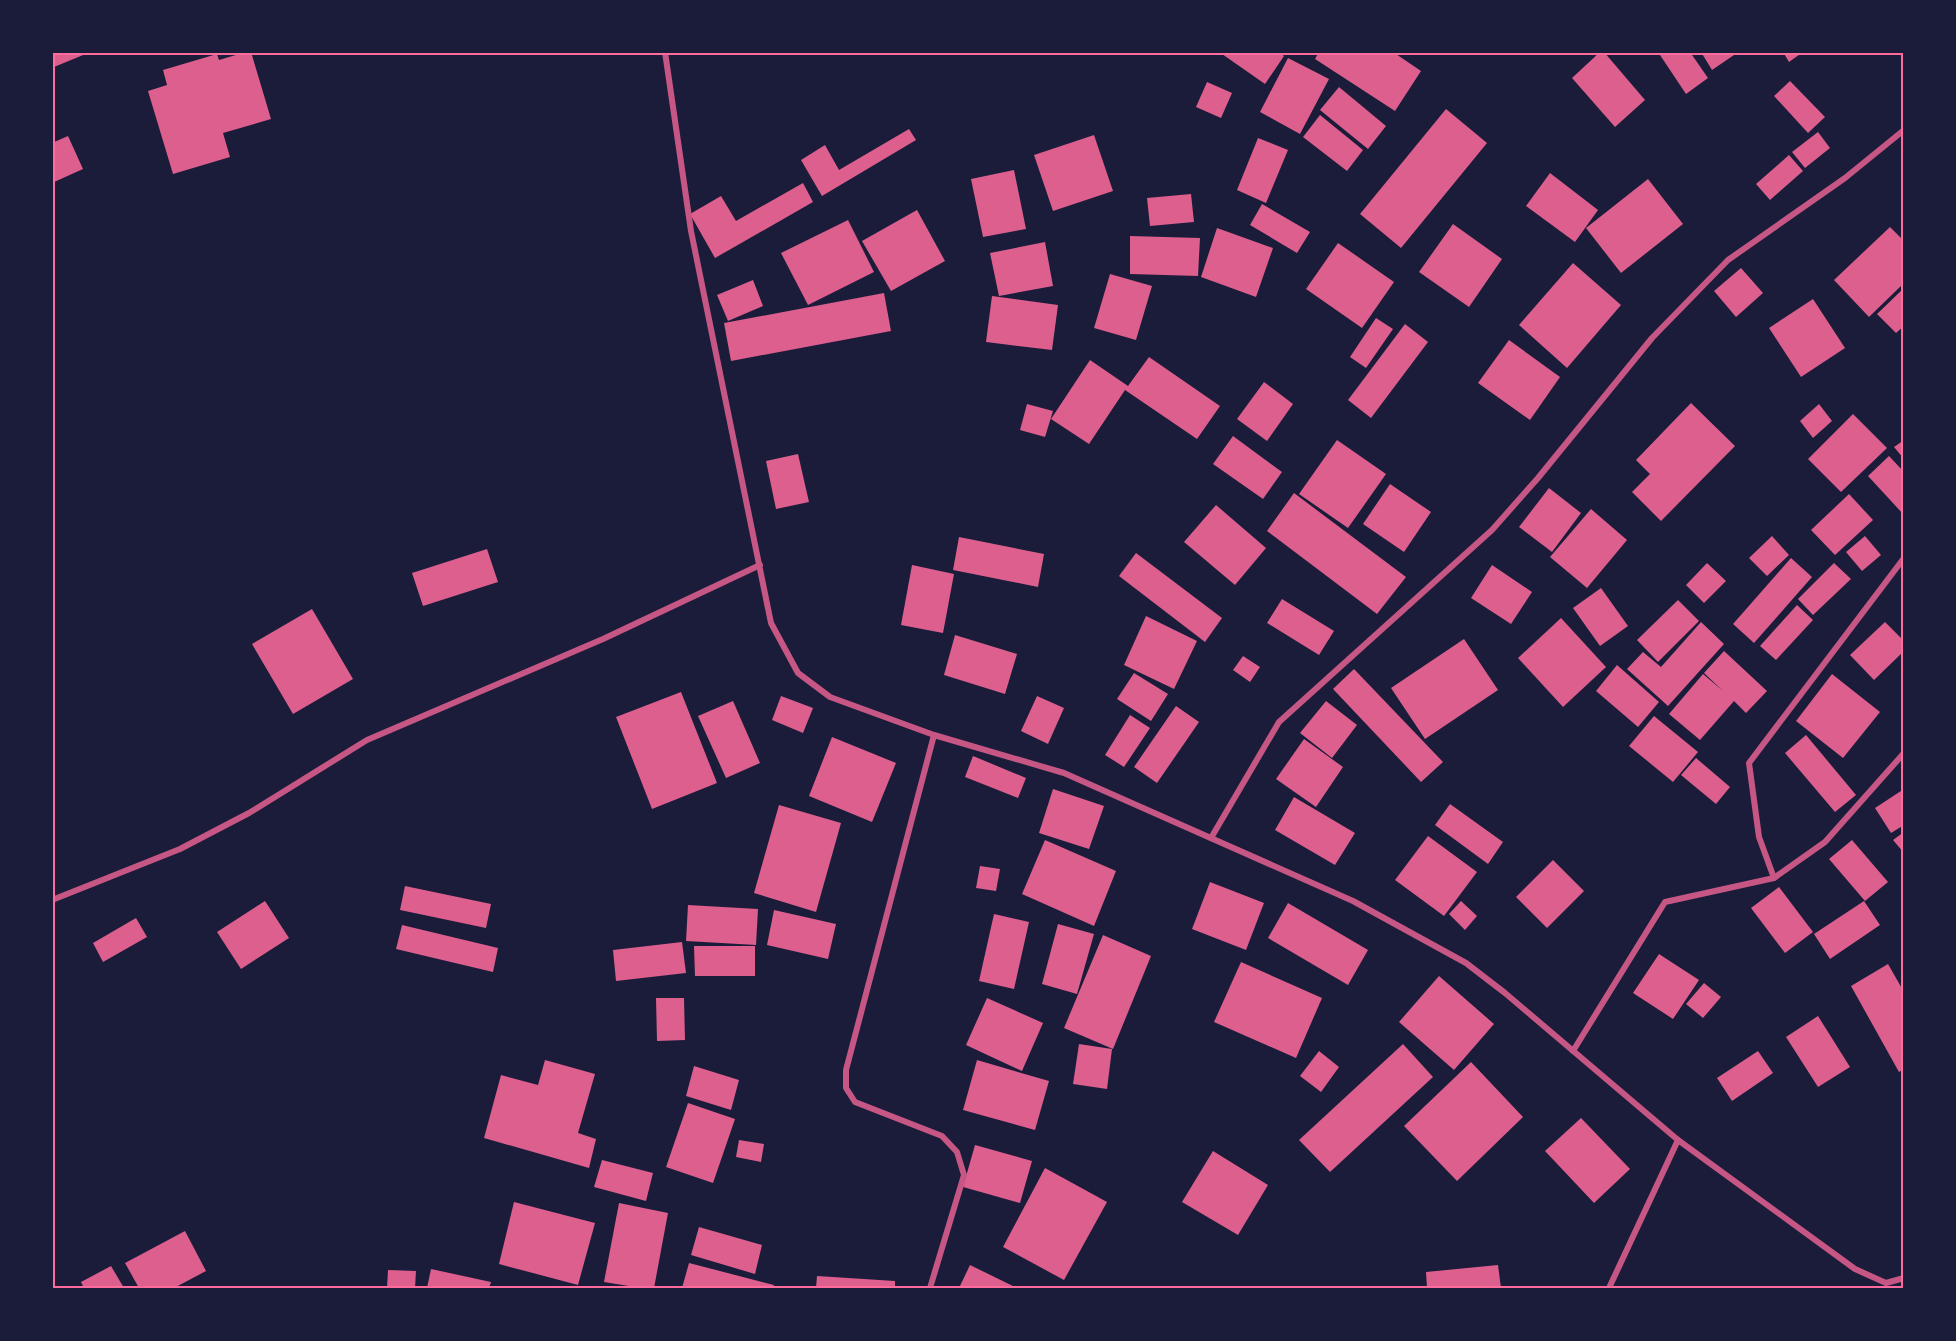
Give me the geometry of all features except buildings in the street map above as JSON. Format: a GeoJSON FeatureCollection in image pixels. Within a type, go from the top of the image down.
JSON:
{"type":"FeatureCollection","features":[{"type":"Feature","properties":{"kind":"street"},"geometry":{"type":"LineString","coordinates":[[665,52],[691,231],[771,623],[798,673],[830,697],[933,735],[1064,774],[1353,901],[1466,963],[1678,1140],[1854,1269],[1886,1283],[1904,1278]]}},
{"type":"Feature","properties":{"kind":"street"},"geometry":{"type":"LineString","coordinates":[[1211,838],[1279,722],[1492,530],[1538,478],[1652,338],[1728,260],[1845,178],[1904,130]]}},
{"type":"Feature","properties":{"kind":"street"},"geometry":{"type":"LineString","coordinates":[[1774,878],[1759,837],[1749,763],[1904,558]]}},
{"type":"Feature","properties":{"kind":"street"},"geometry":{"type":"LineString","coordinates":[[52,900],[180,849],[249,813],[367,740],[603,639],[760,565]]}},
{"type":"Feature","properties":{"kind":"street"},"geometry":{"type":"LineString","coordinates":[[930,1288],[964,1175],[957,1152],[942,1136],[855,1102],[846,1088],[846,1070],[933,735]]}},
{"type":"Feature","properties":{"kind":"street"},"geometry":{"type":"LineString","coordinates":[[1573,1051],[1665,902],[1774,878],[1825,842],[1904,753]]}},
{"type":"Feature","properties":{"kind":"street"},"geometry":{"type":"LineString","coordinates":[[1609,1288],[1678,1140]]}}]}
